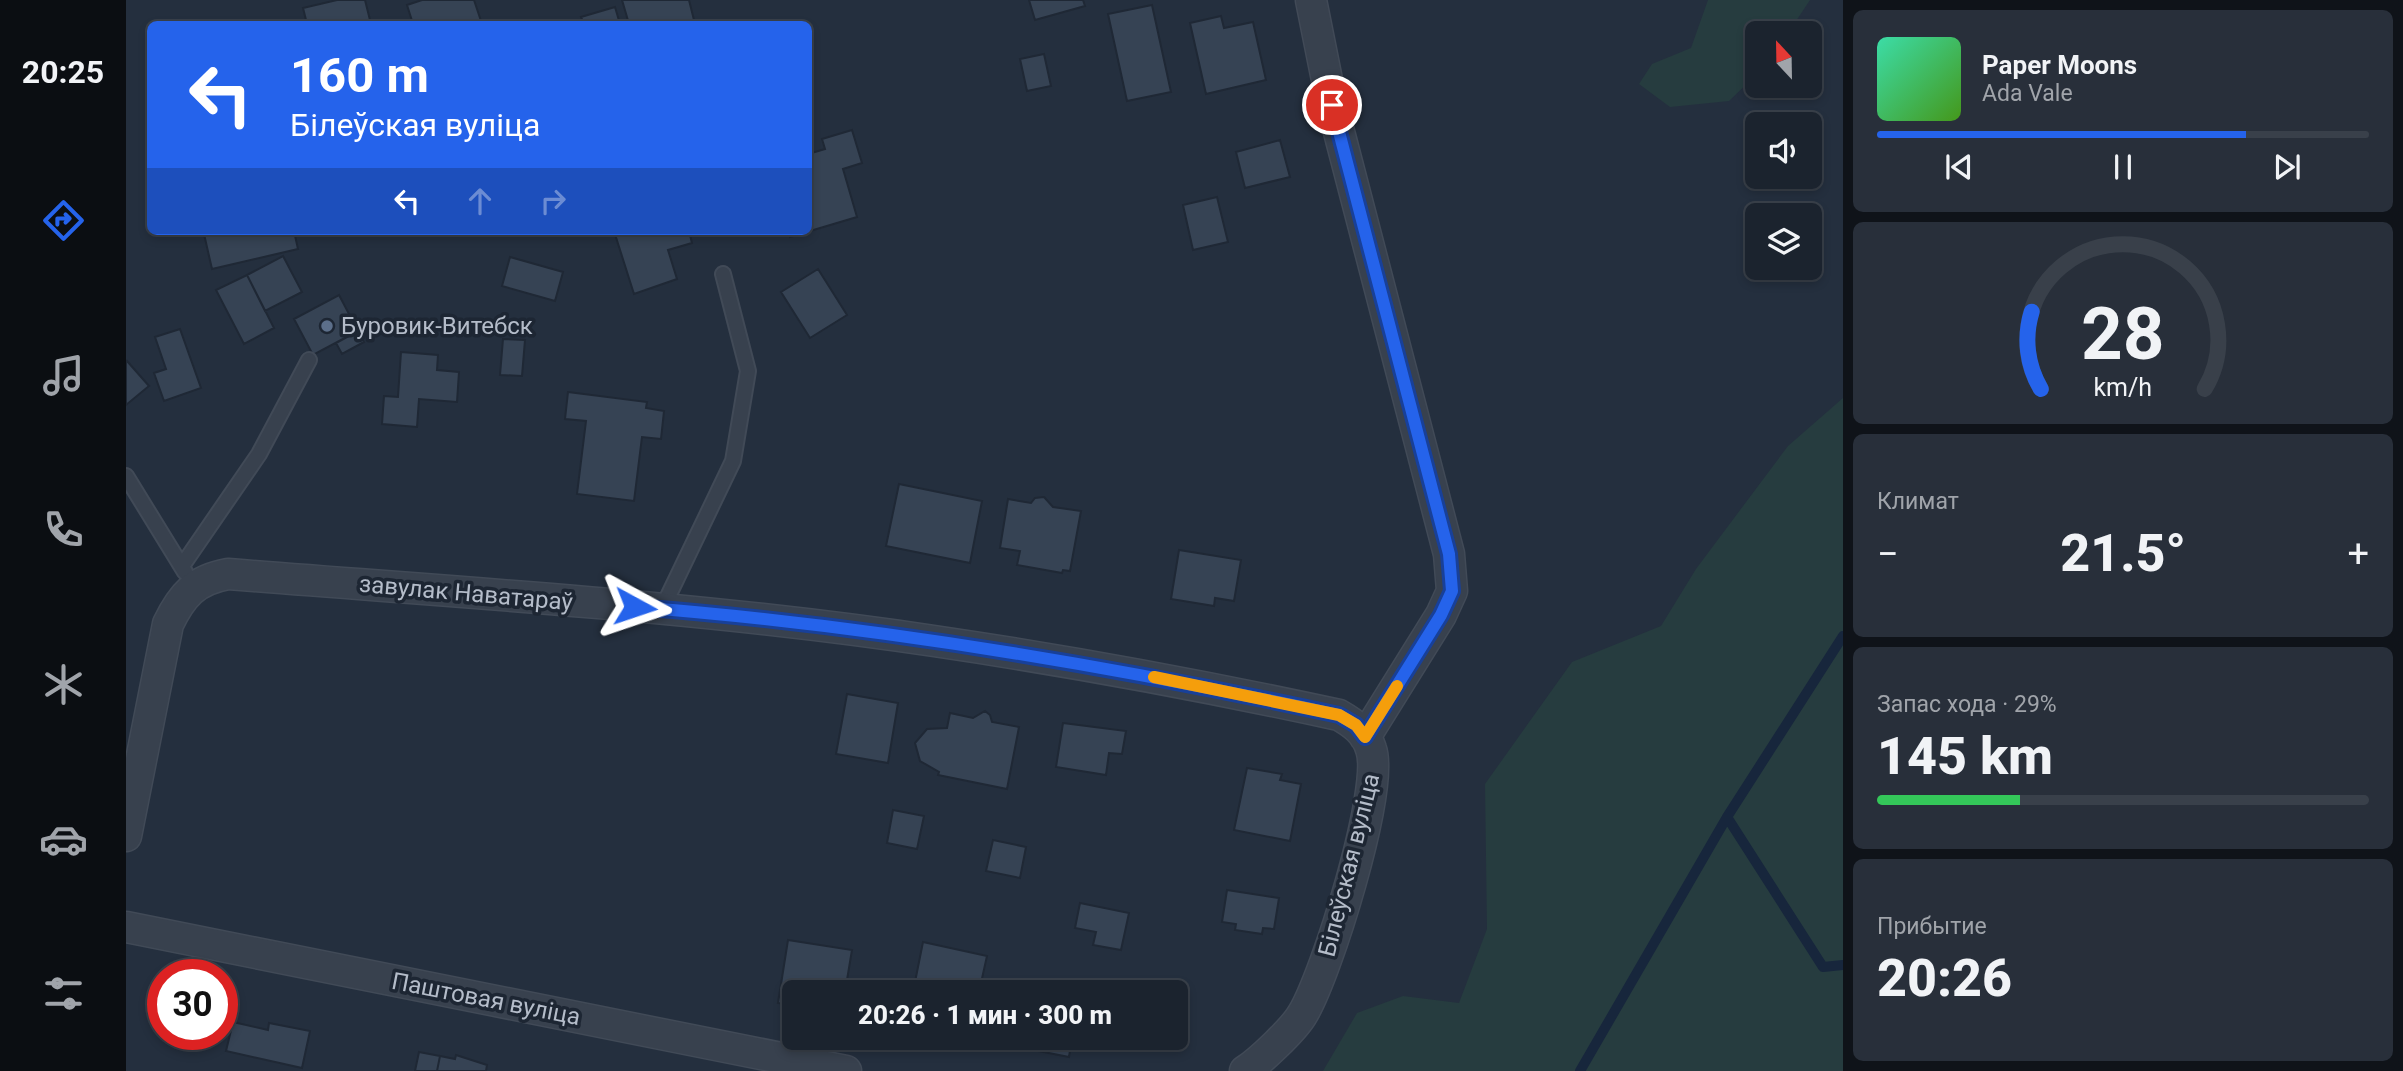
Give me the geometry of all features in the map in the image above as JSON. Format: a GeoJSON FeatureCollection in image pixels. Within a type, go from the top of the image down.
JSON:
{"type":"FeatureCollection","features":[{"type":"Feature","properties":{"kind":"street","name":"Білеўская вуліца"},"geometry":{"type":"LineString","coordinates":[[1245,1071],[1301,1017],[1323,972],[1343,909],[1369,802],[1374,763],[1365,737],[1441,615],[1452,591],[1449,554],[1332,105],[1311,0]]}},
{"type":"Feature","properties":{"kind":"street","name":"завулак Наватараў"},"geometry":{"type":"LineString","coordinates":[[187,576],[228,574],[662,609],[933,640],[1209,687],[1339,715],[1356,725],[1365,737]]}},
{"type":"Feature","properties":{"kind":"street"},"geometry":{"type":"LineString","coordinates":[[126,836],[168,624],[187,576]]}},
{"type":"Feature","properties":{"kind":"street","name":"Паштовая вуліца"},"geometry":{"type":"LineString","coordinates":[[126,928],[846,1071]]}},
{"type":"Feature","properties":{"kind":"lane"},"geometry":{"type":"LineString","coordinates":[[662,609],[733,461],[748,371],[723,274]]}},
{"type":"Feature","properties":{"kind":"lane"},"geometry":{"type":"LineString","coordinates":[[126,476],[187,576],[259,454],[309,359]]}},
{"type":"Feature","properties":{"kind":"green space"},"geometry":{"type":"Polygon","coordinates":[[[1708,0],[1810,0],[1796,21],[1745,21],[1745,86],[1729,101],[1670,107],[1639,84],[1652,64],[1691,48],[1708,0]]]}},
{"type":"Feature","properties":{"kind":"green space"},"geometry":{"type":"Polygon","coordinates":[[[1843,398],[1843,1071],[1323,1071],[1357,1013],[1403,996],[1459,1003],[1487,929],[1485,784],[1572,662],[1661,626],[1696,569],[1788,446],[1843,398]]]}},
{"type":"Feature","properties":{"kind":"building"},"geometry":{"type":"Polygon","coordinates":[[[337,0],[365,0],[370,21],[306,21],[303,8],[337,0]]]}},
{"type":"Feature","properties":{"kind":"building"},"geometry":{"type":"Polygon","coordinates":[[[422,0],[474,0],[481,21],[412,21],[407,5],[422,0]]]}},
{"type":"Feature","properties":{"kind":"building"},"geometry":{"type":"Polygon","coordinates":[[[622,0],[689,0],[694,21],[628,21],[622,0]]]}},
{"type":"Feature","properties":{"kind":"building"},"geometry":{"type":"Polygon","coordinates":[[[1029,0],[1083,0],[1085,6],[1035,20],[1029,0]]]}},
{"type":"Feature","properties":{"kind":"building"},"geometry":{"type":"Polygon","coordinates":[[[1152,5],[1171,92],[1127,101],[1108,14],[1152,5]]]}},
{"type":"Feature","properties":{"kind":"building"},"geometry":{"type":"Polygon","coordinates":[[[615,7],[619,21],[583,21],[581,17],[615,7]]]}},
{"type":"Feature","properties":{"kind":"building"},"geometry":{"type":"Polygon","coordinates":[[[1221,16],[1224,28],[1253,22],[1266,80],[1206,94],[1190,23],[1221,16]]]}},
{"type":"Feature","properties":{"kind":"building"},"geometry":{"type":"Polygon","coordinates":[[[1044,54],[1051,86],[1027,91],[1020,59],[1044,54]]]}},
{"type":"Feature","properties":{"kind":"building"},"geometry":{"type":"Polygon","coordinates":[[[852,130],[862,163],[843,169],[857,217],[812,230],[812,153],[825,149],[822,139],[852,130]]]}},
{"type":"Feature","properties":{"kind":"building"},"geometry":{"type":"Polygon","coordinates":[[[1280,140],[1290,177],[1245,188],[1236,152],[1280,140]]]}},
{"type":"Feature","properties":{"kind":"building"},"geometry":{"type":"Polygon","coordinates":[[[1217,197],[1228,242],[1193,250],[1183,205],[1217,197]]]}},
{"type":"Feature","properties":{"kind":"building"},"geometry":{"type":"Polygon","coordinates":[[[204,235],[295,235],[298,249],[212,269],[204,235]]]}},
{"type":"Feature","properties":{"kind":"building"},"geometry":{"type":"Polygon","coordinates":[[[615,235],[690,235],[692,243],[668,250],[677,279],[634,294],[615,235]]]}},
{"type":"Feature","properties":{"kind":"building"},"geometry":{"type":"Polygon","coordinates":[[[283,256],[302,292],[265,311],[247,275],[283,256]]]}},
{"type":"Feature","properties":{"kind":"building"},"geometry":{"type":"Polygon","coordinates":[[[510,257],[563,272],[555,301],[502,286],[510,257]]]}},
{"type":"Feature","properties":{"kind":"building"},"geometry":{"type":"Polygon","coordinates":[[[818,269],[847,315],[810,338],[781,292],[818,269]]]}},
{"type":"Feature","properties":{"kind":"building"},"geometry":{"type":"Polygon","coordinates":[[[247,275],[274,328],[244,344],[216,290],[247,275]]]}},
{"type":"Feature","properties":{"kind":"building"},"geometry":{"type":"Polygon","coordinates":[[[339,295],[358,331],[313,355],[294,319],[339,295]]]}},
{"type":"Feature","properties":{"kind":"building"},"geometry":{"type":"Polygon","coordinates":[[[180,329],[201,388],[164,401],[154,373],[166,369],[155,337],[180,329]]]}},
{"type":"Feature","properties":{"kind":"building"},"geometry":{"type":"Polygon","coordinates":[[[358,331],[364,342],[342,354],[336,343],[358,331]]]}},
{"type":"Feature","properties":{"kind":"building"},"geometry":{"type":"Polygon","coordinates":[[[503,339],[525,340],[522,376],[500,375],[503,339]]]}},
{"type":"Feature","properties":{"kind":"building"},"geometry":{"type":"Polygon","coordinates":[[[401,352],[438,355],[437,370],[459,372],[457,402],[419,399],[417,427],[382,424],[384,396],[398,397],[401,352]]]}},
{"type":"Feature","properties":{"kind":"building"},"geometry":{"type":"Polygon","coordinates":[[[127,361],[149,386],[126,405],[126,363],[127,361]]]}},
{"type":"Feature","properties":{"kind":"building"},"geometry":{"type":"Polygon","coordinates":[[[568,392],[647,402],[646,408],[664,411],[661,439],[642,437],[634,501],[577,494],[586,421],[565,419],[568,392]]]}},
{"type":"Feature","properties":{"kind":"building"},"geometry":{"type":"Polygon","coordinates":[[[899,484],[982,501],[970,563],[886,546],[899,484]]]}},
{"type":"Feature","properties":{"kind":"building"},"geometry":{"type":"Polygon","coordinates":[[[1044,497],[1053,507],[1081,511],[1070,571],[1063,570],[1062,573],[1017,565],[1020,551],[1000,548],[1008,499],[1031,503],[1035,498],[1044,497]]]}},
{"type":"Feature","properties":{"kind":"building"},"geometry":{"type":"Polygon","coordinates":[[[1179,550],[1241,560],[1234,601],[1215,598],[1214,606],[1171,599],[1179,550]]]}},
{"type":"Feature","properties":{"kind":"building"},"geometry":{"type":"Polygon","coordinates":[[[847,694],[898,703],[888,763],[836,754],[847,694]]]}},
{"type":"Feature","properties":{"kind":"building"},"geometry":{"type":"Polygon","coordinates":[[[985,711],[992,722],[1019,727],[1007,789],[938,775],[939,772],[920,761],[915,743],[927,729],[947,728],[950,713],[973,718],[985,711]]]}},
{"type":"Feature","properties":{"kind":"building"},"geometry":{"type":"Polygon","coordinates":[[[1063,723],[1126,731],[1122,754],[1109,753],[1106,775],[1056,767],[1063,723]]]}},
{"type":"Feature","properties":{"kind":"building"},"geometry":{"type":"Polygon","coordinates":[[[1247,768],[1282,774],[1280,780],[1301,784],[1290,841],[1234,830],[1247,768]]]}},
{"type":"Feature","properties":{"kind":"building"},"geometry":{"type":"Polygon","coordinates":[[[893,810],[924,816],[917,849],[887,843],[893,810]]]}},
{"type":"Feature","properties":{"kind":"building"},"geometry":{"type":"Polygon","coordinates":[[[993,840],[1026,847],[1020,878],[986,871],[993,840]]]}},
{"type":"Feature","properties":{"kind":"building"},"geometry":{"type":"Polygon","coordinates":[[[1227,890],[1279,898],[1274,929],[1263,928],[1262,934],[1235,930],[1236,924],[1222,922],[1227,890]]]}},
{"type":"Feature","properties":{"kind":"building"},"geometry":{"type":"Polygon","coordinates":[[[1080,903],[1129,913],[1121,950],[1093,945],[1096,932],[1075,928],[1080,903]]]}},
{"type":"Feature","properties":{"kind":"building"},"geometry":{"type":"Polygon","coordinates":[[[788,940],[852,950],[847,980],[782,980],[782,1004],[778,1003],[788,940]]]}},
{"type":"Feature","properties":{"kind":"building"},"geometry":{"type":"Polygon","coordinates":[[[923,942],[987,956],[982,980],[915,980],[923,942]]]}},
{"type":"Feature","properties":{"kind":"building"},"geometry":{"type":"Polygon","coordinates":[[[238,1023],[268,1030],[269,1023],[310,1031],[302,1068],[226,1051],[238,1050],[238,1023]]]}},
{"type":"Feature","properties":{"kind":"building"},"geometry":{"type":"Polygon","coordinates":[[[1033,1050],[1070,1050],[1069,1057],[1033,1050]]]}},
{"type":"Feature","properties":{"kind":"building"},"geometry":{"type":"Polygon","coordinates":[[[419,1052],[440,1056],[437,1071],[415,1071],[419,1052]]]}},
{"type":"Feature","properties":{"kind":"building"},"geometry":{"type":"Polygon","coordinates":[[[456,1055],[487,1065],[486,1071],[437,1071],[440,1056],[455,1059],[456,1055]]]}},
{"type":"Feature","properties":{"kind":"waterway"},"geometry":{"type":"LineString","coordinates":[[1843,636],[1727,817],[1823,967],[1843,965]]}},
{"type":"Feature","properties":{"kind":"waterway"},"geometry":{"type":"LineString","coordinates":[[1580,1071],[1727,817]]}},
{"type":"Feature","properties":{"kind":"slow traffic"},"geometry":{"type":"LineString","coordinates":[[1154,677],[1339,715],[1356,725],[1365,737],[1397,686]]}},
{"type":"Feature","properties":{"kind":"place","name":"Буровик-Витебск"},"geometry":{"type":"Point","coordinates":[327,326]}},
{"type":"Feature","properties":{"kind":"route"},"geometry":{"type":"LineString","coordinates":[[635,607],[933,640],[1209,687],[1339,715],[1356,725],[1365,737],[1441,615],[1452,591],[1449,554],[1332,105]]}}]}
